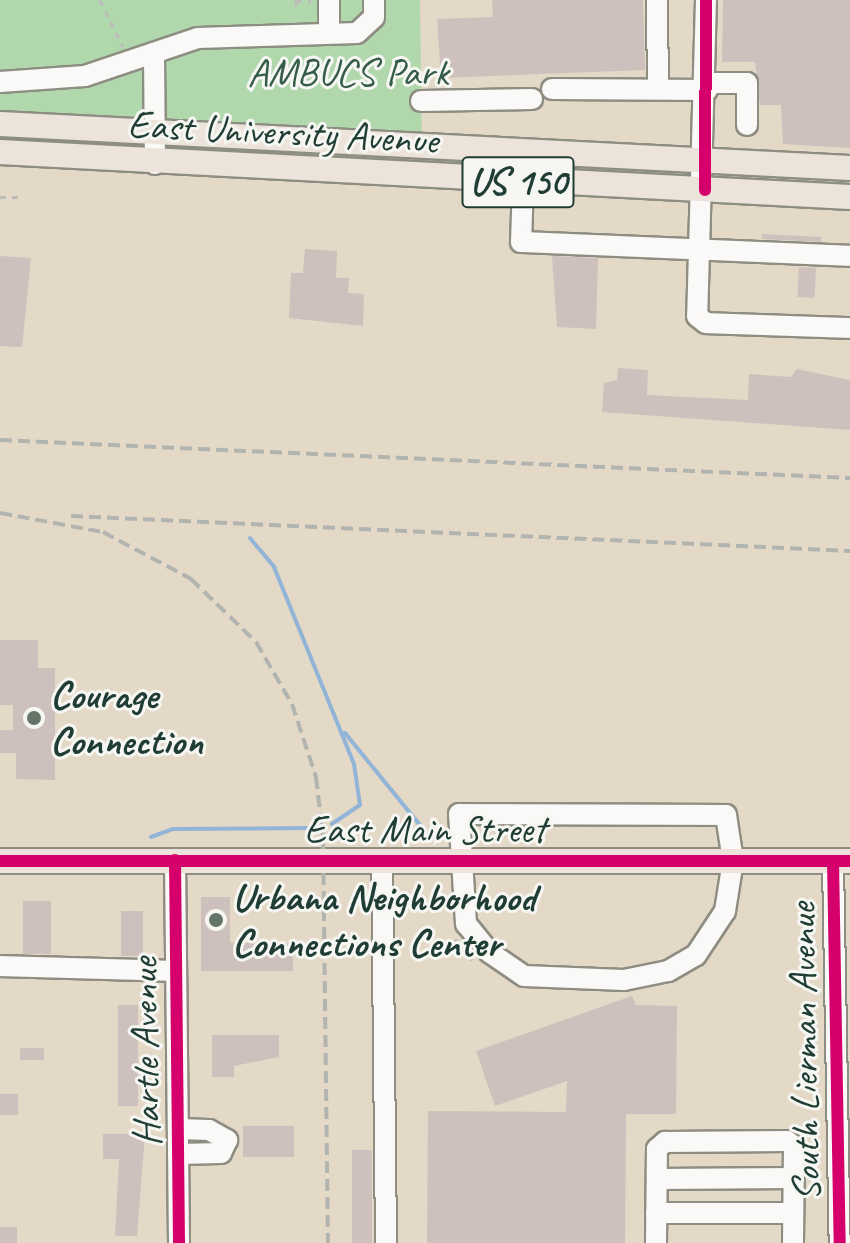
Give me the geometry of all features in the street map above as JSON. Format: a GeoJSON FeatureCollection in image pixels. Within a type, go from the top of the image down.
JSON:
{"type":"FeatureCollection","features":[{"type":"Feature","properties":{"kind":"main road","name":"East University Avenue"},"geometry":{"type":"LineString","coordinates":[[0,124],[156,137],[850,168]]}},
{"type":"Feature","properties":{"kind":"main road","name":"East University Avenue"},"geometry":{"type":"LineString","coordinates":[[0,152],[155,164],[850,197]]}},
{"type":"Feature","properties":{"kind":"main road","name":"East Main Street"},"geometry":{"type":"LineString","coordinates":[[0,861],[841,861]]}},
{"type":"Feature","properties":{"kind":"street"},"geometry":{"type":"LineString","coordinates":[[329,0],[329,33]]}},
{"type":"Feature","properties":{"kind":"street"},"geometry":{"type":"LineString","coordinates":[[0,82],[85,76],[198,38],[357,33],[374,17],[374,0]]}},
{"type":"Feature","properties":{"kind":"street"},"geometry":{"type":"LineString","coordinates":[[657,0],[658,89]]}},
{"type":"Feature","properties":{"kind":"street"},"geometry":{"type":"LineString","coordinates":[[706,0],[706,162],[701,321],[850,328]]}},
{"type":"Feature","properties":{"kind":"street"},"geometry":{"type":"LineString","coordinates":[[154,53],[155,164]]}},
{"type":"Feature","properties":{"kind":"street"},"geometry":{"type":"LineString","coordinates":[[552,89],[658,89],[747,83],[747,125]]}},
{"type":"Feature","properties":{"kind":"street"},"geometry":{"type":"LineString","coordinates":[[421,101],[532,99]]}},
{"type":"Feature","properties":{"kind":"street"},"geometry":{"type":"LineString","coordinates":[[523,182],[521,242],[850,256]]}},
{"type":"Feature","properties":{"kind":"street"},"geometry":{"type":"LineString","coordinates":[[459,814],[522,814],[726,815],[733,861],[719,924],[682,965],[649,977],[543,981],[505,966],[466,924],[459,861],[459,814]]}},
{"type":"Feature","properties":{"kind":"street","name":"Hartle Avenue"},"geometry":{"type":"LineString","coordinates":[[175,860],[179,1243]]}},
{"type":"Feature","properties":{"kind":"street"},"geometry":{"type":"LineString","coordinates":[[382,861],[386,1243]]}},
{"type":"Feature","properties":{"kind":"street","name":"South Lierman Avenue"},"geometry":{"type":"LineString","coordinates":[[840,1243],[844,1156],[841,861]]}},
{"type":"Feature","properties":{"kind":"street"},"geometry":{"type":"LineString","coordinates":[[0,966],[176,971]]}},
{"type":"Feature","properties":{"kind":"street"},"geometry":{"type":"LineString","coordinates":[[178,1129],[209,1130],[227,1140],[221,1153],[178,1154]]}},
{"type":"Feature","properties":{"kind":"street"},"geometry":{"type":"LineString","coordinates":[[656,1243],[657,1149],[665,1142],[787,1141],[794,1178],[793,1243]]}},
{"type":"Feature","properties":{"kind":"street"},"geometry":{"type":"LineString","coordinates":[[657,1179],[794,1178]]}},
{"type":"Feature","properties":{"kind":"street"},"geometry":{"type":"LineString","coordinates":[[656,1213],[793,1213]]}},
{"type":"Feature","properties":{"kind":"path"},"geometry":{"type":"LineString","coordinates":[[100,0],[131,62]]}},
{"type":"Feature","properties":{"kind":"path"},"geometry":{"type":"LineString","coordinates":[[298,10],[296,1],[311,1]]}},
{"type":"Feature","properties":{"kind":"path"},"geometry":{"type":"LineString","coordinates":[[0,197],[22,197]]}},
{"type":"Feature","properties":{"kind":"path"},"geometry":{"type":"LineString","coordinates":[[449,927],[476,964]]}},
{"type":"Feature","properties":{"kind":"green space","name":"AMBUCS Park"},"geometry":{"type":"Polygon","coordinates":[[[0,0],[420,0],[422,148],[0,124],[0,0]]]}},
{"type":"Feature","properties":{"kind":"building"},"geometry":{"type":"Polygon","coordinates":[[[492,0],[643,0],[645,70],[441,78],[437,19],[493,17],[492,0]]]}},
{"type":"Feature","properties":{"kind":"building"},"geometry":{"type":"Polygon","coordinates":[[[723,0],[850,0],[850,148],[783,144],[781,105],[760,105],[755,62],[722,62],[723,0]]]}},
{"type":"Feature","properties":{"kind":"building"},"geometry":{"type":"Polygon","coordinates":[[[762,234],[821,237],[821,242],[762,239],[762,234]]]}},
{"type":"Feature","properties":{"kind":"building"},"geometry":{"type":"Polygon","coordinates":[[[305,249],[337,251],[336,278],[349,278],[348,293],[364,294],[363,326],[289,318],[291,273],[303,273],[305,249]]]}},
{"type":"Feature","properties":{"kind":"building"},"geometry":{"type":"Polygon","coordinates":[[[0,256],[31,258],[22,347],[0,346],[0,256]]]}},
{"type":"Feature","properties":{"kind":"building"},"geometry":{"type":"Polygon","coordinates":[[[552,256],[598,258],[596,329],[557,327],[552,256]]]}},
{"type":"Feature","properties":{"kind":"building"},"geometry":{"type":"Polygon","coordinates":[[[799,267],[816,268],[814,298],[797,297],[799,267]]]}},
{"type":"Feature","properties":{"kind":"building"},"geometry":{"type":"Polygon","coordinates":[[[618,368],[648,370],[647,395],[748,400],[749,374],[791,377],[797,369],[850,380],[850,430],[602,412],[604,383],[617,380],[618,368]]]}},
{"type":"Feature","properties":{"kind":"building","name":"Courage Connection"},"geometry":{"type":"Polygon","coordinates":[[[0,640],[38,640],[38,668],[55,668],[55,780],[16,779],[16,753],[0,753],[0,730],[13,730],[13,705],[0,705],[0,640]]]}},
{"type":"Feature","properties":{"kind":"building","name":"Urbana Neighborhood Connections Center"},"geometry":{"type":"Polygon","coordinates":[[[201,897],[230,897],[230,943],[293,943],[293,971],[201,971],[201,897]]]}},
{"type":"Feature","properties":{"kind":"building"},"geometry":{"type":"Polygon","coordinates":[[[23,901],[51,901],[51,954],[23,954],[23,901]]]}},
{"type":"Feature","properties":{"kind":"building"},"geometry":{"type":"Polygon","coordinates":[[[121,911],[143,911],[143,956],[121,956],[121,911]]]}},
{"type":"Feature","properties":{"kind":"building"},"geometry":{"type":"Polygon","coordinates":[[[632,996],[636,1005],[677,1006],[676,1114],[626,1114],[625,1243],[427,1243],[428,1111],[566,1112],[567,1081],[495,1106],[476,1051],[632,996]]]}},
{"type":"Feature","properties":{"kind":"building"},"geometry":{"type":"Polygon","coordinates":[[[118,1005],[138,1005],[138,1106],[118,1106],[118,1005]]]}},
{"type":"Feature","properties":{"kind":"building"},"geometry":{"type":"Polygon","coordinates":[[[212,1035],[279,1035],[279,1057],[234,1066],[234,1077],[212,1077],[212,1035]]]}},
{"type":"Feature","properties":{"kind":"building"},"geometry":{"type":"Polygon","coordinates":[[[20,1048],[44,1048],[44,1060],[20,1060],[20,1048]]]}},
{"type":"Feature","properties":{"kind":"building"},"geometry":{"type":"Polygon","coordinates":[[[0,1094],[18,1094],[18,1115],[0,1115],[0,1094]]]}},
{"type":"Feature","properties":{"kind":"building"},"geometry":{"type":"Polygon","coordinates":[[[243,1126],[294,1126],[294,1157],[243,1157],[243,1126]]]}},
{"type":"Feature","properties":{"kind":"building"},"geometry":{"type":"Polygon","coordinates":[[[103,1134],[145,1134],[137,1236],[115,1236],[119,1159],[103,1159],[103,1134]]]}},
{"type":"Feature","properties":{"kind":"building"},"geometry":{"type":"Polygon","coordinates":[[[352,1150],[372,1150],[372,1243],[352,1243],[352,1150]]]}},
{"type":"Feature","properties":{"kind":"building"},"geometry":{"type":"Polygon","coordinates":[[[0,1227],[17,1227],[17,1243],[0,1243],[0,1227]]]}},
{"type":"Feature","properties":{"kind":"waterway"},"geometry":{"type":"LineString","coordinates":[[250,538],[274,567],[354,764],[360,805],[332,824]]}},
{"type":"Feature","properties":{"kind":"waterway"},"geometry":{"type":"LineString","coordinates":[[345,733],[427,834]]}},
{"type":"Feature","properties":{"kind":"waterway"},"geometry":{"type":"LineString","coordinates":[[151,837],[173,829],[311,828]]}},
{"type":"Feature","properties":{"kind":"railway"},"geometry":{"type":"LineString","coordinates":[[0,440],[850,478]]}},
{"type":"Feature","properties":{"kind":"railway"},"geometry":{"type":"LineString","coordinates":[[0,513],[103,532],[191,579],[256,642],[292,704],[316,777],[323,837],[328,1243]]}},
{"type":"Feature","properties":{"kind":"railway"},"geometry":{"type":"LineString","coordinates":[[71,516],[850,551]]}},
{"type":"Feature","properties":{"kind":"cycle path"},"geometry":{"type":"LineString","coordinates":[[705,190],[706,0]]}},
{"type":"Feature","properties":{"kind":"cycle path"},"geometry":{"type":"LineString","coordinates":[[175,860],[179,1243]]}},
{"type":"Feature","properties":{"kind":"cycle path"},"geometry":{"type":"LineString","coordinates":[[0,861],[850,861]]}},
{"type":"Feature","properties":{"kind":"cycle path"},"geometry":{"type":"LineString","coordinates":[[833,861],[840,1243]]}},
{"type":"Feature","properties":{"kind":"place","name":"Courage Connection"},"geometry":{"type":"Point","coordinates":[34,718]}},
{"type":"Feature","properties":{"kind":"place","name":"Urbana Neighborhood Connections Center"},"geometry":{"type":"Point","coordinates":[216,920]}}]}
